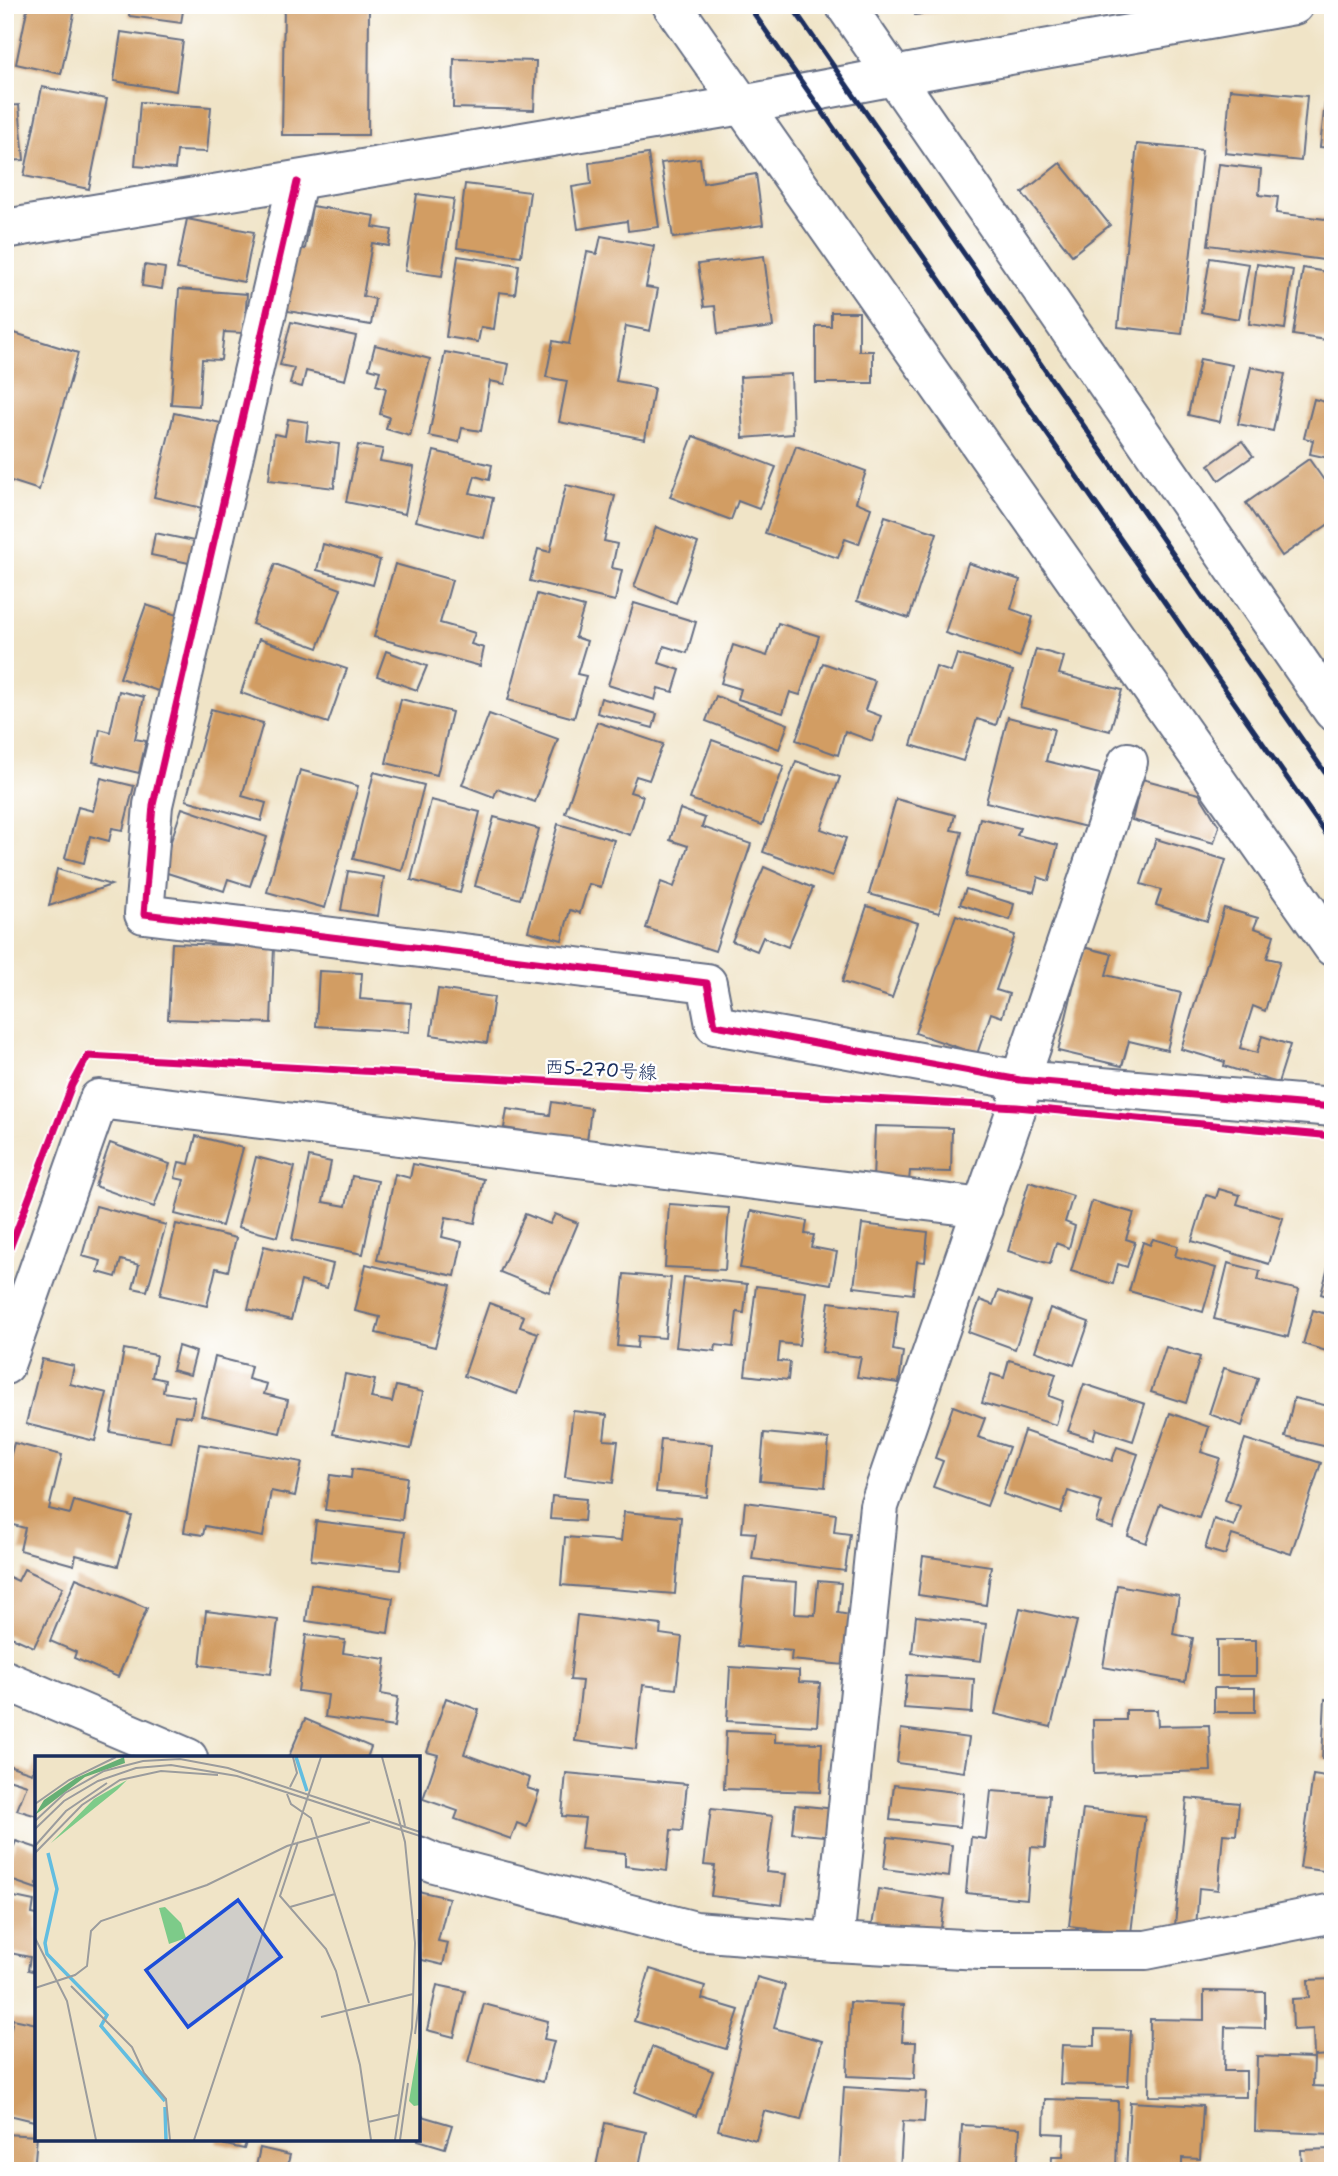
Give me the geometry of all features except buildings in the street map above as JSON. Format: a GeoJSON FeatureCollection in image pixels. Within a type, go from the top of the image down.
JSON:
{"type":"FeatureCollection","features":[{"type":"Feature","properties":{"kind":"street"},"geometry":{"type":"LineString","coordinates":[[672,5],[1333,947]]}},
{"type":"Feature","properties":{"kind":"street"},"geometry":{"type":"LineString","coordinates":[[845,5],[1333,711]]}},
{"type":"Feature","properties":{"kind":"street"},"geometry":{"type":"LineString","coordinates":[[5,229],[298,182],[742,105],[1294,5]]}},
{"type":"Feature","properties":{"kind":"street"},"geometry":{"type":"LineString","coordinates":[[298,182],[153,805],[144,914],[707,983],[715,1025],[1020,1080],[1333,1107]]}},
{"type":"Feature","properties":{"kind":"street"},"geometry":{"type":"LineString","coordinates":[[834,1942],[879,1506],[1017,1107],[1020,1080],[1128,762]]}},
{"type":"Feature","properties":{"kind":"street"},"geometry":{"type":"LineString","coordinates":[[5,1365],[99,1099],[983,1208]]}},
{"type":"Feature","properties":{"kind":"street"},"geometry":{"type":"LineString","coordinates":[[5,1680],[183,1756]]}},
{"type":"Feature","properties":{"kind":"street"},"geometry":{"type":"LineString","coordinates":[[420,1857],[434,1863],[695,1931],[834,1942],[981,1950],[1146,1950],[1333,1913]]}},
{"type":"Feature","properties":{"kind":"railway"},"geometry":{"type":"LineString","coordinates":[[748,5],[1333,844]]}},
{"type":"Feature","properties":{"kind":"railway"},"geometry":{"type":"LineString","coordinates":[[791,5],[1333,784]]}},
{"type":"Feature","properties":{"kind":"cycle path"},"geometry":{"type":"LineString","coordinates":[[297,182],[153,805],[144,914],[707,983],[715,1025],[1020,1080],[1333,1107]]}},
{"type":"Feature","properties":{"kind":"cycle path","name":"西5-270号線"},"geometry":{"type":"LineString","coordinates":[[5,1261],[72,1085],[88,1056],[1017,1107],[1333,1136]]}}]}
